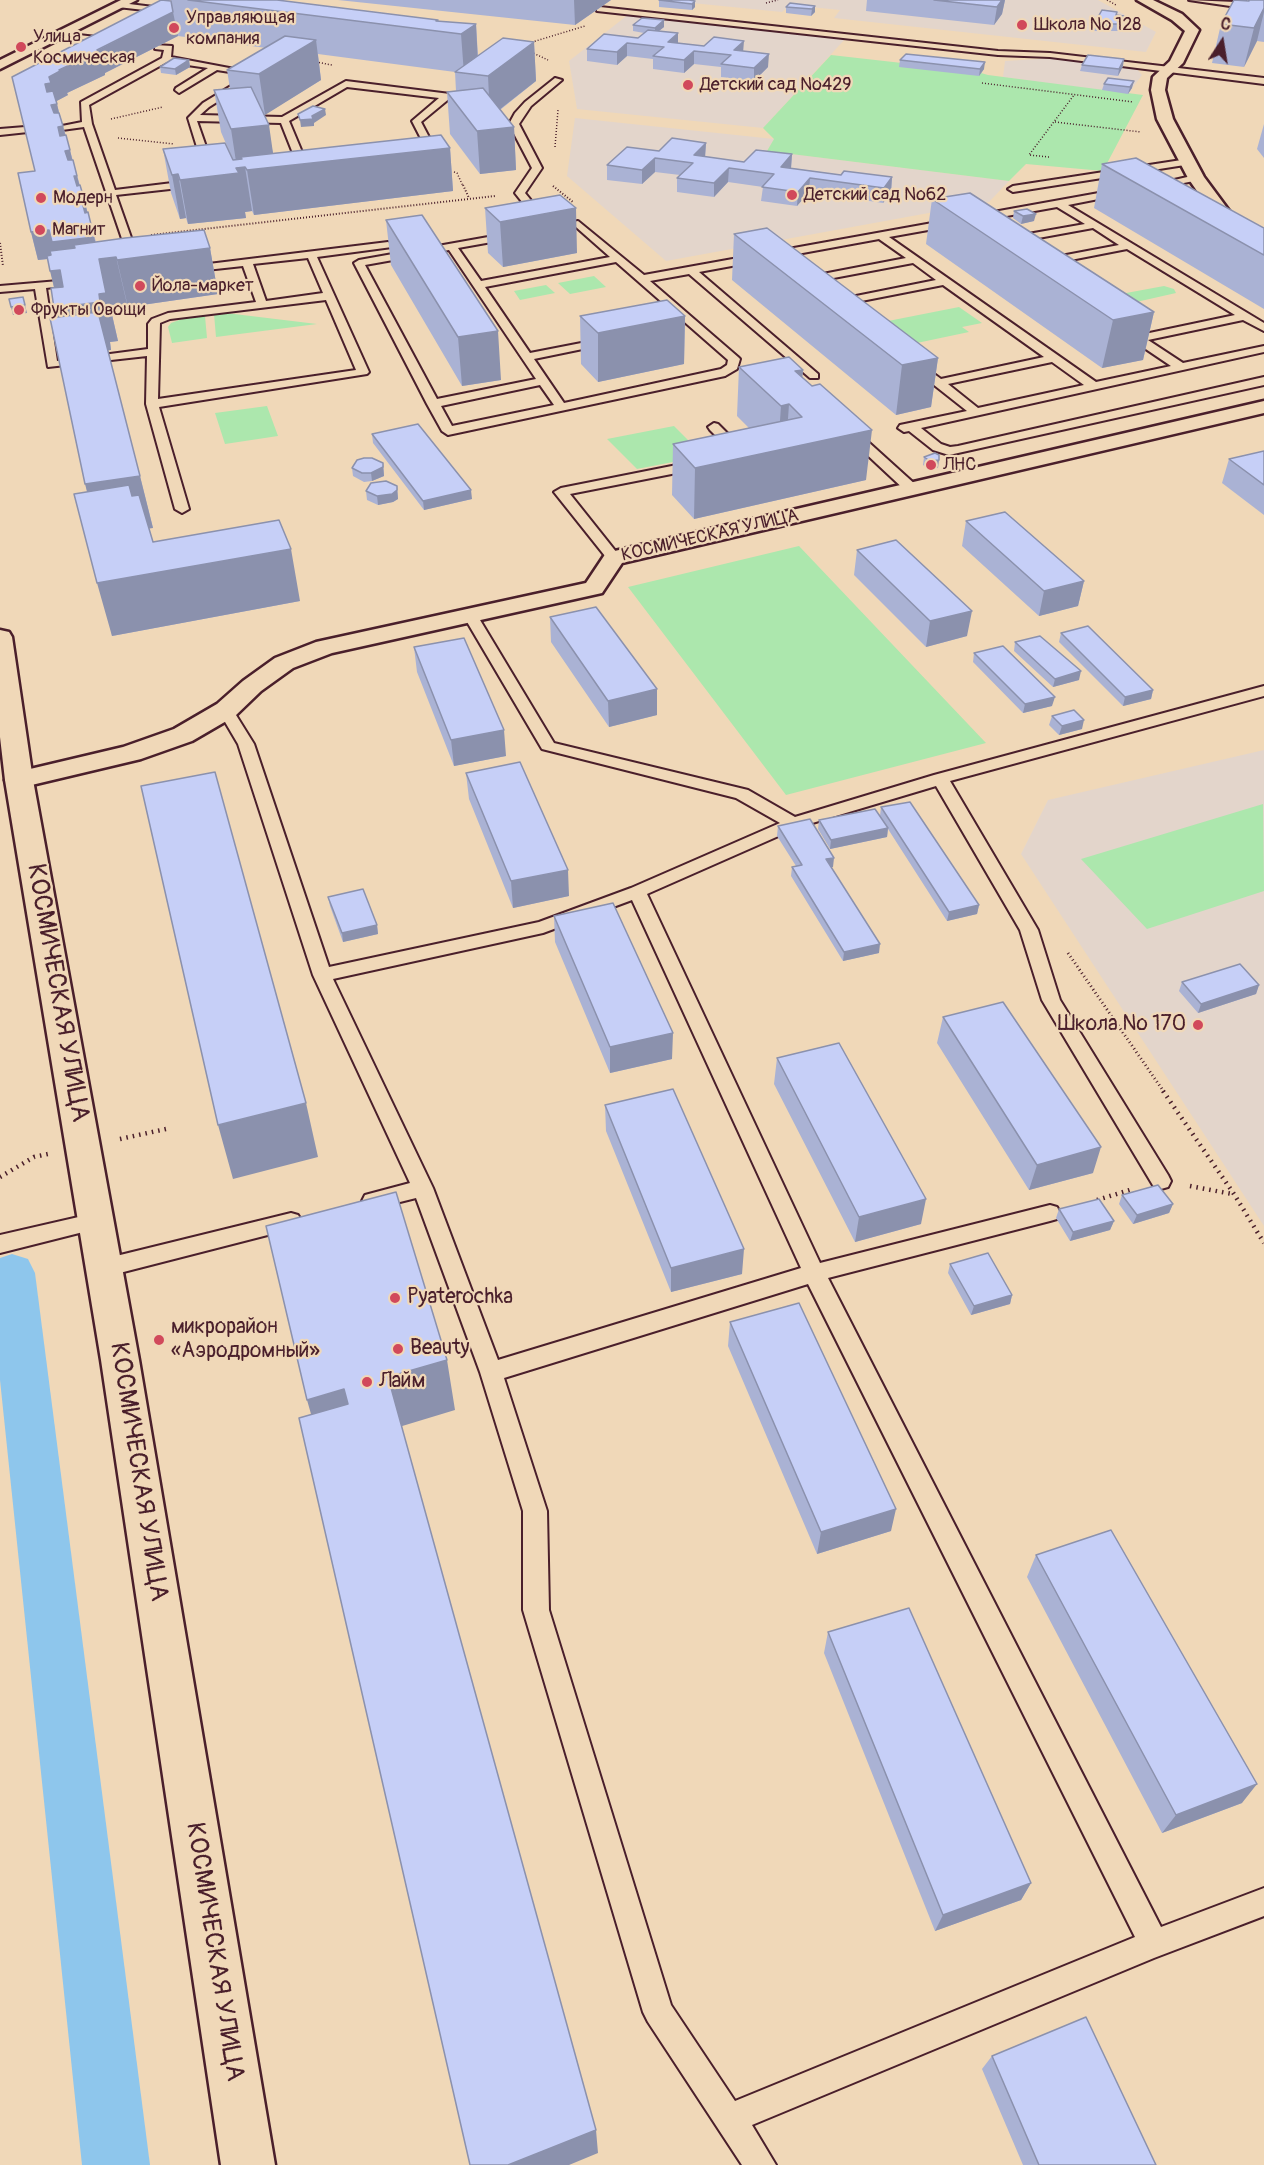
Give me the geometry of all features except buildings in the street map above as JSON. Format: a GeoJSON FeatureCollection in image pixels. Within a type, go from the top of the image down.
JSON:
{"type":"FeatureCollection","features":[{"type":"Feature","properties":{"kind":"street"},"geometry":{"type":"LineString","coordinates":[[1143,0],[1177,17],[1192,30],[1176,63],[1160,77],[1158,90],[1161,104],[1172,134],[1196,178],[1241,239],[1264,258]]}},
{"type":"Feature","properties":{"kind":"street"},"geometry":{"type":"LineString","coordinates":[[0,65],[126,2]]}},
{"type":"Feature","properties":{"kind":"street","name":"КОСМИЧЕСКАЯ УЛИЦА"},"geometry":{"type":"LineString","coordinates":[[19,780],[132,753],[183,735],[226,710],[252,686],[284,663],[325,647],[594,588],[614,558],[1264,407]]}},
{"type":"Feature","properties":{"kind":"street","name":"КОСМИЧЕСКАЯ УЛИЦА"},"geometry":{"type":"LineString","coordinates":[[0,637],[19,780],[104,1268],[248,2165]]}},
{"type":"Feature","properties":{"kind":"lane"},"geometry":{"type":"LineString","coordinates":[[1193,0],[1238,5],[1241,0]]}},
{"type":"Feature","properties":{"kind":"lane"},"geometry":{"type":"LineString","coordinates":[[126,2],[178,10]]}},
{"type":"Feature","properties":{"kind":"lane"},"geometry":{"type":"LineString","coordinates":[[600,9],[998,53],[1050,55],[1264,81]]}},
{"type":"Feature","properties":{"kind":"lane"},"geometry":{"type":"LineString","coordinates":[[62,35],[119,42]]}},
{"type":"Feature","properties":{"kind":"lane"},"geometry":{"type":"LineString","coordinates":[[158,46],[170,48],[166,60]]}},
{"type":"Feature","properties":{"kind":"lane"},"geometry":{"type":"LineString","coordinates":[[139,274],[87,124],[84,104],[166,60],[257,74],[206,105],[192,118]]}},
{"type":"Feature","properties":{"kind":"lane"},"geometry":{"type":"LineString","coordinates":[[179,90],[216,67]]}},
{"type":"Feature","properties":{"kind":"lane"},"geometry":{"type":"LineString","coordinates":[[171,271],[312,256],[545,224],[520,194],[537,168],[514,124],[518,115],[528,104],[558,80]]}},
{"type":"Feature","properties":{"kind":"lane"},"geometry":{"type":"LineString","coordinates":[[192,118],[284,120],[346,84],[447,96],[458,93]]}},
{"type":"Feature","properties":{"kind":"lane"},"geometry":{"type":"LineString","coordinates":[[427,168],[439,167],[416,121],[447,96]]}},
{"type":"Feature","properties":{"kind":"lane"},"geometry":{"type":"LineString","coordinates":[[168,186],[206,160],[192,118]]}},
{"type":"Feature","properties":{"kind":"lane"},"geometry":{"type":"LineString","coordinates":[[284,120],[305,182],[321,180]]}},
{"type":"Feature","properties":{"kind":"lane"},"geometry":{"type":"LineString","coordinates":[[62,127],[87,124]]}},
{"type":"Feature","properties":{"kind":"lane"},"geometry":{"type":"LineString","coordinates":[[0,132],[25,130]]}},
{"type":"Feature","properties":{"kind":"lane"},"geometry":{"type":"LineString","coordinates":[[1013,189],[1188,162]]}},
{"type":"Feature","properties":{"kind":"lane"},"geometry":{"type":"LineString","coordinates":[[1153,194],[1143,188],[1196,178]]}},
{"type":"Feature","properties":{"kind":"lane"},"geometry":{"type":"LineString","coordinates":[[110,193],[213,181]]}},
{"type":"Feature","properties":{"kind":"lane"},"geometry":{"type":"LineString","coordinates":[[642,279],[1132,190]]}},
{"type":"Feature","properties":{"kind":"lane"},"geometry":{"type":"LineString","coordinates":[[1058,204],[1264,328]]}},
{"type":"Feature","properties":{"kind":"lane"},"geometry":{"type":"LineString","coordinates":[[960,221],[977,233]]}},
{"type":"Feature","properties":{"kind":"lane"},"geometry":{"type":"LineString","coordinates":[[578,224],[618,259],[688,324],[734,358],[733,367],[724,372],[447,431],[359,263],[578,224]]}},
{"type":"Feature","properties":{"kind":"lane"},"geometry":{"type":"LineString","coordinates":[[1005,242],[1094,225]]}},
{"type":"Feature","properties":{"kind":"lane"},"geometry":{"type":"LineString","coordinates":[[881,236],[1093,386]]}},
{"type":"Feature","properties":{"kind":"lane"},"geometry":{"type":"LineString","coordinates":[[1038,263],[1128,246]]}},
{"type":"Feature","properties":{"kind":"lane"},"geometry":{"type":"LineString","coordinates":[[452,247],[561,407]]}},
{"type":"Feature","properties":{"kind":"lane"},"geometry":{"type":"LineString","coordinates":[[776,255],[850,314]]}},
{"type":"Feature","properties":{"kind":"lane"},"geometry":{"type":"LineString","coordinates":[[152,404],[363,372],[312,256]]}},
{"type":"Feature","properties":{"kind":"lane"},"geometry":{"type":"LineString","coordinates":[[478,285],[618,259]]}},
{"type":"Feature","properties":{"kind":"lane"},"geometry":{"type":"LineString","coordinates":[[799,273],[914,260]]}},
{"type":"Feature","properties":{"kind":"lane"},"geometry":{"type":"LineString","coordinates":[[247,263],[262,304]]}},
{"type":"Feature","properties":{"kind":"lane"},"geometry":{"type":"LineString","coordinates":[[691,270],[814,376]]}},
{"type":"Feature","properties":{"kind":"lane"},"geometry":{"type":"LineString","coordinates":[[0,289],[84,280]]}},
{"type":"Feature","properties":{"kind":"lane"},"geometry":{"type":"LineString","coordinates":[[829,297],[945,282]]}},
{"type":"Feature","properties":{"kind":"lane"},"geometry":{"type":"LineString","coordinates":[[40,286],[52,365],[153,352]]}},
{"type":"Feature","properties":{"kind":"lane"},"geometry":{"type":"LineString","coordinates":[[182,509],[152,404],[154,324],[161,318],[329,296]]}},
{"type":"Feature","properties":{"kind":"lane"},"geometry":{"type":"LineString","coordinates":[[1139,339],[1245,316]]}},
{"type":"Feature","properties":{"kind":"lane"},"geometry":{"type":"LineString","coordinates":[[1119,326],[1181,367]]}},
{"type":"Feature","properties":{"kind":"lane"},"geometry":{"type":"LineString","coordinates":[[527,357],[620,338]]}},
{"type":"Feature","properties":{"kind":"lane"},"geometry":{"type":"LineString","coordinates":[[1264,349],[908,427],[936,447],[949,451],[958,450],[1264,381]]}},
{"type":"Feature","properties":{"kind":"lane"},"geometry":{"type":"LineString","coordinates":[[905,357],[976,412]]}},
{"type":"Feature","properties":{"kind":"lane"},"geometry":{"type":"LineString","coordinates":[[938,383],[1053,358]]}},
{"type":"Feature","properties":{"kind":"lane"},"geometry":{"type":"LineString","coordinates":[[433,404],[543,381]]}},
{"type":"Feature","properties":{"kind":"lane"},"geometry":{"type":"LineString","coordinates":[[714,427],[742,455],[730,458]]}},
{"type":"Feature","properties":{"kind":"lane"},"geometry":{"type":"LineString","coordinates":[[845,427],[912,489]]}},
{"type":"Feature","properties":{"kind":"lane"},"geometry":{"type":"LineString","coordinates":[[614,558],[561,492],[708,462]]}},
{"type":"Feature","properties":{"kind":"lane"},"geometry":{"type":"LineString","coordinates":[[470,615],[548,746],[742,794],[793,823]]}},
{"type":"Feature","properties":{"kind":"lane"},"geometry":{"type":"LineString","coordinates":[[322,975],[543,927],[637,892],[793,823],[940,779],[1264,691]]}},
{"type":"Feature","properties":{"kind":"lane"},"geometry":{"type":"LineString","coordinates":[[226,710],[246,744],[322,975],[423,1188],[491,1372],[535,1511],[536,1610],[658,2012],[760,2165]]}},
{"type":"Feature","properties":{"kind":"lane"},"geometry":{"type":"LineString","coordinates":[[940,779],[1029,930],[1051,1000],[1161,1181]]}},
{"type":"Feature","properties":{"kind":"lane"},"geometry":{"type":"LineString","coordinates":[[637,892],[814,1273],[1154,1944]]}},
{"type":"Feature","properties":{"kind":"lane"},"geometry":{"type":"LineString","coordinates":[[355,1205],[423,1188]]}},
{"type":"Feature","properties":{"kind":"lane"},"geometry":{"type":"LineString","coordinates":[[491,1372],[814,1273],[1050,1213]]}},
{"type":"Feature","properties":{"kind":"lane"},"geometry":{"type":"LineString","coordinates":[[104,1268],[309,1216]]}},
{"type":"Feature","properties":{"kind":"lane"},"geometry":{"type":"LineString","coordinates":[[0,1244],[96,1221]]}},
{"type":"Feature","properties":{"kind":"lane"},"geometry":{"type":"LineString","coordinates":[[729,2119],[1154,1944],[1264,1902]]}},
{"type":"Feature","properties":{"kind":"path"},"geometry":{"type":"LineString","coordinates":[[527,43],[582,27],[620,11]]}},
{"type":"Feature","properties":{"kind":"path"},"geometry":{"type":"LineString","coordinates":[[529,51],[558,64],[558,118],[554,151]]}},
{"type":"Feature","properties":{"kind":"path"},"geometry":{"type":"LineString","coordinates":[[306,61],[340,66]]}},
{"type":"Feature","properties":{"kind":"path"},"geometry":{"type":"LineString","coordinates":[[982,83],[1161,104]]}},
{"type":"Feature","properties":{"kind":"path"},"geometry":{"type":"LineString","coordinates":[[1051,157],[1029,155],[1074,95]]}},
{"type":"Feature","properties":{"kind":"path"},"geometry":{"type":"LineString","coordinates":[[87,124],[163,107]]}},
{"type":"Feature","properties":{"kind":"path"},"geometry":{"type":"LineString","coordinates":[[1055,122],[1172,134]]}},
{"type":"Feature","properties":{"kind":"path"},"geometry":{"type":"LineString","coordinates":[[91,135],[201,147]]}},
{"type":"Feature","properties":{"kind":"path"},"geometry":{"type":"LineString","coordinates":[[439,167],[457,173],[469,198]]}},
{"type":"Feature","properties":{"kind":"path"},"geometry":{"type":"LineString","coordinates":[[550,184],[575,204]]}},
{"type":"Feature","properties":{"kind":"path"},"geometry":{"type":"LineString","coordinates":[[126,238],[469,198],[558,190]]}},
{"type":"Feature","properties":{"kind":"path"},"geometry":{"type":"LineString","coordinates":[[1029,930],[1072,955],[1264,1243]]}},
{"type":"Feature","properties":{"kind":"shaded area","name":"Школа № 128"},"geometry":{"type":"Polygon","coordinates":[[[662,0],[1098,0],[1156,32],[1146,52],[834,18],[840,10],[790,5],[782,12],[662,0]]]}},
{"type":"Feature","properties":{"kind":"shaded area","name":"Детский сад №429"},"geometry":{"type":"Polygon","coordinates":[[[629,14],[846,38],[763,128],[577,109],[569,61],[629,14]]]}},
{"type":"Feature","properties":{"kind":"shaded area"},"geometry":{"type":"Polygon","coordinates":[[[1056,58],[1136,68],[1142,75],[1128,94],[1003,77],[1005,61],[1056,58]]]}},
{"type":"Feature","properties":{"kind":"shaded area","name":"Детский сад №62"},"geometry":{"type":"Polygon","coordinates":[[[575,118],[774,139],[767,151],[1009,181],[989,202],[666,261],[567,176],[575,118]]]}},
{"type":"Feature","properties":{"kind":"shaded area","name":"Школа № 170"},"geometry":{"type":"Polygon","coordinates":[[[1264,750],[1264,1226],[1021,854],[1048,800],[1264,750]]]}},
{"type":"Feature","properties":{"kind":"green space"},"geometry":{"type":"Polygon","coordinates":[[[831,55],[984,69],[981,73],[988,75],[1143,95],[1103,171],[1026,164],[1009,181],[767,151],[774,139],[763,128],[831,55]]]}},
{"type":"Feature","properties":{"kind":"green space"},"geometry":{"type":"Polygon","coordinates":[[[594,276],[606,287],[570,294],[558,283],[594,276]]]}},
{"type":"Feature","properties":{"kind":"green space"},"geometry":{"type":"Polygon","coordinates":[[[546,285],[555,293],[520,300],[514,291],[546,285]]]}},
{"type":"Feature","properties":{"kind":"green space"},"geometry":{"type":"Polygon","coordinates":[[[1164,286],[1174,289],[1176,293],[1123,305],[1110,296],[1164,286]]]}},
{"type":"Feature","properties":{"kind":"green space"},"geometry":{"type":"Polygon","coordinates":[[[959,307],[982,323],[962,327],[969,332],[912,344],[883,322],[959,307]]]}},
{"type":"Feature","properties":{"kind":"green space"},"geometry":{"type":"Polygon","coordinates":[[[226,313],[317,324],[216,337],[214,314],[226,313]]]}},
{"type":"Feature","properties":{"kind":"green space"},"geometry":{"type":"Polygon","coordinates":[[[205,316],[207,338],[172,343],[168,327],[171,323],[185,318],[205,316]]]}},
{"type":"Feature","properties":{"kind":"green space"},"geometry":{"type":"Polygon","coordinates":[[[267,406],[278,436],[225,444],[215,413],[267,406]]]}},
{"type":"Feature","properties":{"kind":"green space"},"geometry":{"type":"Polygon","coordinates":[[[674,426],[704,456],[637,469],[607,439],[674,426]]]}},
{"type":"Feature","properties":{"kind":"green space"},"geometry":{"type":"Polygon","coordinates":[[[799,546],[986,743],[786,795],[628,587],[799,546]]]}},
{"type":"Feature","properties":{"kind":"green space"},"geometry":{"type":"Polygon","coordinates":[[[1263,804],[1264,891],[1147,929],[1081,859],[1263,804]]]}},
{"type":"Feature","properties":{"kind":"waterway"},"geometry":{"type":"LineString","coordinates":[[12,1273],[116,2165]]}},
{"type":"Feature","properties":{"kind":"place","name":"Школа № 128"},"geometry":{"type":"Point","coordinates":[1022,25]}},
{"type":"Feature","properties":{"kind":"place","name":"Управляющая компания"},"geometry":{"type":"Point","coordinates":[174,28]}},
{"type":"Feature","properties":{"kind":"place","name":"Улица Космическая"},"geometry":{"type":"Point","coordinates":[21,47]}},
{"type":"Feature","properties":{"kind":"place","name":"Детский сад №429"},"geometry":{"type":"Point","coordinates":[688,85]}},
{"type":"Feature","properties":{"kind":"place","name":"Детский сад №62"},"geometry":{"type":"Point","coordinates":[792,195]}},
{"type":"Feature","properties":{"kind":"place","name":"Модерн"},"geometry":{"type":"Point","coordinates":[41,198]}},
{"type":"Feature","properties":{"kind":"place","name":"Магнит"},"geometry":{"type":"Point","coordinates":[40,230]}},
{"type":"Feature","properties":{"kind":"place","name":"Йола-маркет"},"geometry":{"type":"Point","coordinates":[140,286]}},
{"type":"Feature","properties":{"kind":"place","name":"Фрукты Овощи"},"geometry":{"type":"Point","coordinates":[19,310]}},
{"type":"Feature","properties":{"kind":"place","name":"ЛНС"},"geometry":{"type":"Point","coordinates":[931,465]}},
{"type":"Feature","properties":{"kind":"place","name":"Школа № 170"},"geometry":{"type":"Point","coordinates":[1198,1025]}},
{"type":"Feature","properties":{"kind":"place","name":"Pyaterochka"},"geometry":{"type":"Point","coordinates":[395,1298]}},
{"type":"Feature","properties":{"kind":"place","name":"микрорайон «Аэродромный»"},"geometry":{"type":"Point","coordinates":[159,1340]}},
{"type":"Feature","properties":{"kind":"place","name":"Beauty"},"geometry":{"type":"Point","coordinates":[398,1349]}},
{"type":"Feature","properties":{"kind":"place","name":"Лайм"},"geometry":{"type":"Point","coordinates":[367,1382]}}]}
